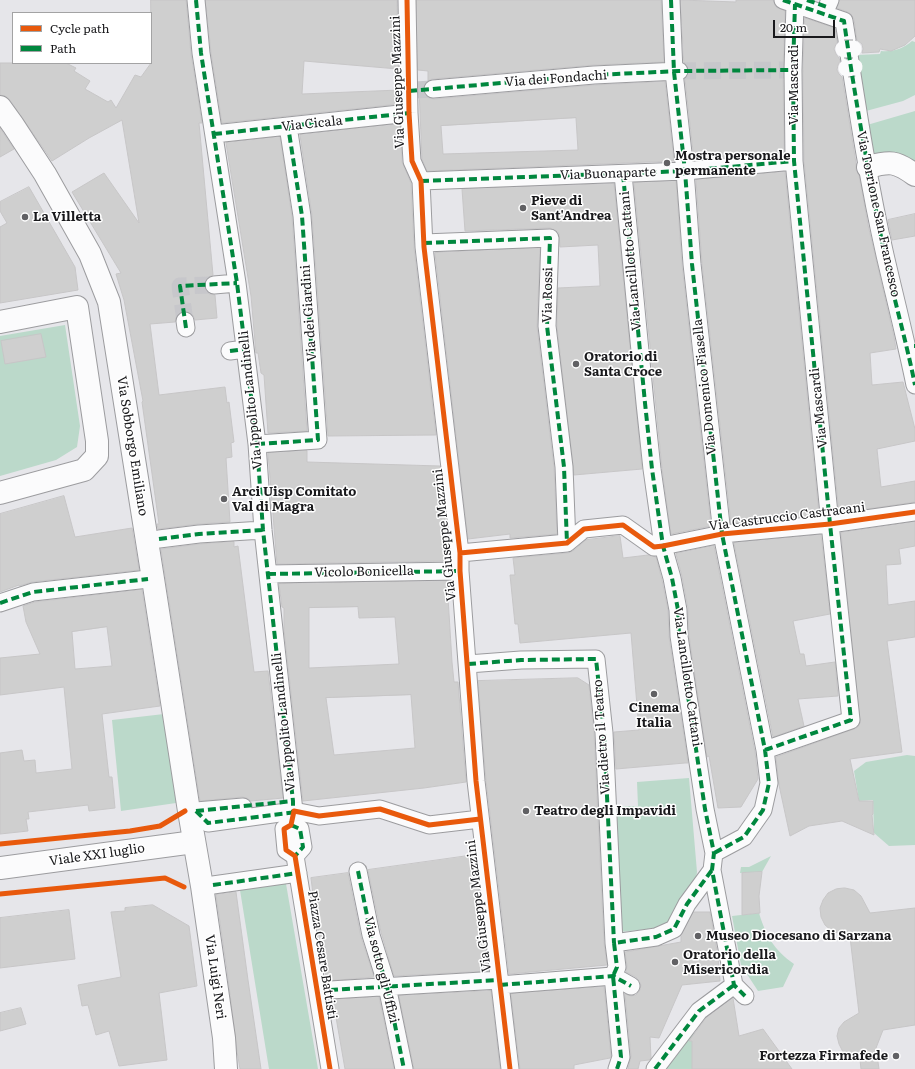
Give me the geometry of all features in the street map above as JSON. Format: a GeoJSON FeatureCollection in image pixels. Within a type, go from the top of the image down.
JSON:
{"type":"FeatureCollection","features":[{"type":"Feature","properties":{"kind":"main road","name":"Via Sobborgo Emiliano"},"geometry":{"type":"LineString","coordinates":[[0,107],[45,174],[90,254],[109,302],[192,811],[194,842]]}},
{"type":"Feature","properties":{"kind":"main road"},"geometry":{"type":"LineString","coordinates":[[868,167],[885,163],[897,164],[915,175]]}},
{"type":"Feature","properties":{"kind":"main road"},"geometry":{"type":"LineString","coordinates":[[0,322],[77,307],[98,441],[97,456],[84,470],[0,493]]}},
{"type":"Feature","properties":{"kind":"main road","name":"Viale XXI luglio"},"geometry":{"type":"LineString","coordinates":[[0,868],[194,842]]}},
{"type":"Feature","properties":{"kind":"main road","name":"Via Luigi Neri"},"geometry":{"type":"LineString","coordinates":[[194,842],[208,886],[226,1069]]}},
{"type":"Feature","properties":{"kind":"street","name":"Via Ippolito Landinelli"},"geometry":{"type":"LineString","coordinates":[[196,0],[202,53],[237,283],[237,350],[257,444],[263,530],[293,813]]}},
{"type":"Feature","properties":{"kind":"street","name":"Via Giuseppe Mazzini"},"geometry":{"type":"LineString","coordinates":[[407,0],[412,90],[409,113],[412,161],[421,181],[424,243],[460,554],[476,781],[510,1069]]}},
{"type":"Feature","properties":{"kind":"street","name":"Via Domenico Fiasella"},"geometry":{"type":"LineString","coordinates":[[672,0],[676,72],[692,272],[722,534],[765,750],[769,783],[763,810],[744,837],[714,853]]}},
{"type":"Feature","properties":{"kind":"street","name":"Via Torrione San Francesco"},"geometry":{"type":"LineString","coordinates":[[789,2],[827,7],[844,22],[858,117],[885,253],[915,385]]}},
{"type":"Feature","properties":{"kind":"street","name":"Via Mascardi"},"geometry":{"type":"LineString","coordinates":[[765,750],[851,720],[794,161],[789,2]]}},
{"type":"Feature","properties":{"kind":"street","name":"Via dei Fondachi"},"geometry":{"type":"LineString","coordinates":[[433,89],[594,75],[676,72]]}},
{"type":"Feature","properties":{"kind":"street","name":"Via Cicala"},"geometry":{"type":"LineString","coordinates":[[214,134],[409,113]]}},
{"type":"Feature","properties":{"kind":"street","name":"Via dei Giardini"},"geometry":{"type":"LineString","coordinates":[[257,444],[318,440],[302,216],[288,126]]}},
{"type":"Feature","properties":{"kind":"street","name":"Via Buonaparte"},"geometry":{"type":"LineString","coordinates":[[421,181],[685,171],[794,161]]}},
{"type":"Feature","properties":{"kind":"street","name":"Via Lancillotto Cattani"},"geometry":{"type":"LineString","coordinates":[[623,174],[644,403],[652,468],[663,546],[672,578],[678,610],[679,636],[705,809],[714,853],[712,870]]}},
{"type":"Feature","properties":{"kind":"street","name":"Via Rossi"},"geometry":{"type":"LineString","coordinates":[[424,243],[550,238],[547,326],[565,476],[565,543]]}},
{"type":"Feature","properties":{"kind":"street"},"geometry":{"type":"LineString","coordinates":[[214,285],[237,283]]}},
{"type":"Feature","properties":{"kind":"street","name":"Via Castruccio Castracani"},"geometry":{"type":"LineString","coordinates":[[663,546],[722,534],[830,524],[915,512]]}},
{"type":"Feature","properties":{"kind":"street"},"geometry":{"type":"LineString","coordinates":[[460,554],[565,543],[584,529],[623,525],[654,547],[663,546]]}},
{"type":"Feature","properties":{"kind":"street"},"geometry":{"type":"LineString","coordinates":[[159,539],[200,534],[263,530]]}},
{"type":"Feature","properties":{"kind":"street","name":"Vicolo Bonicella"},"geometry":{"type":"LineString","coordinates":[[268,574],[460,570]]}},
{"type":"Feature","properties":{"kind":"street"},"geometry":{"type":"LineString","coordinates":[[0,603],[33,592],[148,579]]}},
{"type":"Feature","properties":{"kind":"street","name":"Via dietro il Teatro"},"geometry":{"type":"LineString","coordinates":[[468,664],[521,660],[596,659],[604,733],[614,943]]}},
{"type":"Feature","properties":{"kind":"street"},"geometry":{"type":"LineString","coordinates":[[192,811],[293,813],[319,816],[380,809],[429,825],[480,819]]}},
{"type":"Feature","properties":{"kind":"street","name":"Piazza Cesare Battisti"},"geometry":{"type":"LineString","coordinates":[[293,813],[284,829],[290,853],[298,873],[325,990],[330,1069]]}},
{"type":"Feature","properties":{"kind":"street"},"geometry":{"type":"LineString","coordinates":[[617,1069],[621,1057],[613,976],[616,966],[614,943],[656,937],[674,929],[687,904],[712,870]]}},
{"type":"Feature","properties":{"kind":"street"},"geometry":{"type":"LineString","coordinates":[[655,1069],[699,1011],[734,992],[712,870]]}},
{"type":"Feature","properties":{"kind":"street","name":"Via sotto gli Uffizi"},"geometry":{"type":"LineString","coordinates":[[358,872],[371,935],[387,986],[404,1069]]}},
{"type":"Feature","properties":{"kind":"street"},"geometry":{"type":"LineString","coordinates":[[208,886],[298,873]]}},
{"type":"Feature","properties":{"kind":"street"},"geometry":{"type":"LineString","coordinates":[[325,990],[613,976],[631,986]]}},
{"type":"Feature","properties":{"kind":"green space"},"geometry":{"type":"Polygon","coordinates":[[[912,41],[915,42],[915,95],[903,101],[866,111],[857,55],[880,54],[881,51],[890,51],[901,48],[912,41]]]}},
{"type":"Feature","properties":{"kind":"green space"},"geometry":{"type":"Polygon","coordinates":[[[915,111],[915,170],[873,160],[867,125],[915,111]]]}},
{"type":"Feature","properties":{"kind":"green space"},"geometry":{"type":"Polygon","coordinates":[[[65,325],[80,426],[77,447],[56,460],[0,476],[0,336],[65,325]]]}},
{"type":"Feature","properties":{"kind":"green space"},"geometry":{"type":"Polygon","coordinates":[[[164,714],[176,803],[121,811],[112,720],[164,714]]]}},
{"type":"Feature","properties":{"kind":"green space"},"geometry":{"type":"Polygon","coordinates":[[[907,755],[915,756],[915,845],[889,846],[874,833],[873,800],[859,801],[854,771],[866,762],[907,755]]]}},
{"type":"Feature","properties":{"kind":"green space"},"geometry":{"type":"Polygon","coordinates":[[[689,778],[697,872],[695,885],[666,927],[620,932],[611,806],[638,806],[637,782],[689,778]]]}},
{"type":"Feature","properties":{"kind":"green space"},"geometry":{"type":"Polygon","coordinates":[[[771,856],[762,872],[740,873],[741,867],[749,867],[771,856]]]}},
{"type":"Feature","properties":{"kind":"green space"},"geometry":{"type":"Polygon","coordinates":[[[285,878],[318,1069],[269,1069],[239,884],[285,878]]]}},
{"type":"Feature","properties":{"kind":"green space"},"geometry":{"type":"Polygon","coordinates":[[[759,913],[768,936],[776,948],[794,964],[783,987],[758,991],[741,965],[732,916],[759,913]]]}},
{"type":"Feature","properties":{"kind":"green space"},"geometry":{"type":"Polygon","coordinates":[[[694,1029],[692,1069],[664,1069],[694,1029]]]}},
{"type":"Feature","properties":{"kind":"building"},"geometry":{"type":"Polygon","coordinates":[[[151,0],[186,0],[191,54],[202,123],[199,123],[213,275],[205,280],[204,286],[209,294],[215,295],[217,318],[195,320],[193,315],[184,311],[179,313],[175,322],[150,324],[159,395],[225,387],[227,403],[229,402],[234,442],[231,443],[232,457],[226,458],[230,522],[158,529],[157,524],[159,524],[143,401],[124,300],[116,274],[121,273],[72,192],[104,173],[139,223],[122,120],[52,161],[10,100],[5,96],[0,95],[0,63],[68,64],[76,68],[74,71],[90,81],[85,89],[108,102],[111,100],[116,108],[135,75],[141,77],[150,64],[152,64],[151,0]]]}},
{"type":"Feature","properties":{"kind":"building"},"geometry":{"type":"Polygon","coordinates":[[[206,0],[397,0],[398,69],[304,61],[302,94],[399,90],[399,104],[222,123],[211,52],[206,0]]]}},
{"type":"Feature","properties":{"kind":"building"},"geometry":{"type":"Polygon","coordinates":[[[417,0],[661,0],[664,62],[594,65],[432,79],[428,81],[428,71],[418,70],[417,0]]]}},
{"type":"Feature","properties":{"kind":"building"},"geometry":{"type":"Polygon","coordinates":[[[681,0],[736,2],[736,0],[773,0],[776,7],[785,11],[783,70],[784,152],[694,160],[685,79],[689,71],[688,66],[684,62],[681,0]]]}},
{"type":"Feature","properties":{"kind":"building"},"geometry":{"type":"Polygon","coordinates":[[[840,0],[915,0],[915,36],[905,45],[891,51],[880,49],[879,52],[862,53],[862,44],[857,40],[854,19],[848,12],[837,8],[840,0]]]}},
{"type":"Feature","properties":{"kind":"building"},"geometry":{"type":"Polygon","coordinates":[[[805,18],[835,28],[837,42],[834,49],[840,61],[837,70],[842,77],[856,170],[859,175],[868,225],[894,337],[896,349],[870,353],[872,385],[903,382],[915,429],[915,441],[877,449],[881,487],[915,481],[915,502],[839,513],[804,160],[803,70],[805,18]]]}},
{"type":"Feature","properties":{"kind":"building"},"geometry":{"type":"Polygon","coordinates":[[[665,82],[674,161],[427,171],[422,159],[419,89],[423,89],[425,95],[434,99],[595,85],[665,82]],[[576,118],[441,126],[443,154],[578,150],[576,118]]]}},
{"type":"Feature","properties":{"kind":"building"},"geometry":{"type":"Polygon","coordinates":[[[400,124],[402,162],[411,183],[414,248],[436,435],[328,436],[312,215],[300,135],[400,124]]]}},
{"type":"Feature","properties":{"kind":"building"},"geometry":{"type":"Polygon","coordinates":[[[0,128],[14,149],[0,157],[0,128]]]}},
{"type":"Feature","properties":{"kind":"building"},"geometry":{"type":"Polygon","coordinates":[[[280,137],[292,217],[307,431],[268,433],[264,375],[261,373],[258,353],[256,353],[251,296],[226,143],[280,137]]]}},
{"type":"Feature","properties":{"kind":"building"},"geometry":{"type":"Polygon","coordinates":[[[785,172],[819,515],[731,523],[702,263],[696,180],[785,172]]]}},
{"type":"Feature","properties":{"kind":"building"},"geometry":{"type":"Polygon","coordinates":[[[676,181],[682,265],[711,526],[671,534],[662,468],[634,183],[676,181]]]}},
{"type":"Feature","properties":{"kind":"building"},"geometry":{"type":"Polygon","coordinates":[[[614,184],[642,469],[574,475],[557,326],[558,288],[600,286],[598,245],[560,247],[559,233],[550,228],[465,231],[462,189],[614,184]]]}},
{"type":"Feature","properties":{"kind":"building"},"geometry":{"type":"Polygon","coordinates":[[[29,187],[75,267],[78,290],[0,303],[0,227],[7,223],[0,211],[0,202],[29,187]]]}},
{"type":"Feature","properties":{"kind":"building"},"geometry":{"type":"Polygon","coordinates":[[[915,214],[915,236],[892,240],[888,220],[915,214]]]}},
{"type":"Feature","properties":{"kind":"building"},"geometry":{"type":"Polygon","coordinates":[[[540,248],[537,327],[554,468],[557,534],[510,538],[510,534],[468,539],[435,253],[540,248]]]}},
{"type":"Feature","properties":{"kind":"building"},"geometry":{"type":"Polygon","coordinates":[[[41,334],[46,357],[5,364],[1,341],[41,334]]]}},
{"type":"Feature","properties":{"kind":"building"},"geometry":{"type":"Polygon","coordinates":[[[307,451],[307,462],[440,466],[449,542],[444,542],[446,561],[277,564],[268,453],[307,451]]]}},
{"type":"Feature","properties":{"kind":"building"},"geometry":{"type":"Polygon","coordinates":[[[64,496],[75,537],[132,528],[139,570],[32,582],[0,592],[0,514],[64,496]]]}},
{"type":"Feature","properties":{"kind":"building"},"geometry":{"type":"Polygon","coordinates":[[[915,522],[915,546],[899,549],[901,564],[886,565],[888,605],[915,601],[915,637],[887,641],[902,752],[850,759],[859,801],[873,801],[872,815],[874,835],[842,821],[809,826],[790,836],[779,785],[776,757],[854,729],[858,727],[860,723],[841,533],[915,522]]]}},
{"type":"Feature","properties":{"kind":"building"},"geometry":{"type":"Polygon","coordinates":[[[821,535],[830,614],[793,621],[800,654],[804,654],[806,666],[835,662],[838,696],[798,699],[804,726],[773,737],[734,543],[821,535]]]}},
{"type":"Feature","properties":{"kind":"building"},"geometry":{"type":"Polygon","coordinates":[[[620,536],[623,558],[648,555],[656,557],[668,611],[669,637],[688,763],[616,769],[614,732],[639,730],[631,633],[520,643],[518,624],[515,624],[510,575],[515,575],[513,558],[568,553],[573,551],[586,540],[620,536]]]}},
{"type":"Feature","properties":{"kind":"building"},"geometry":{"type":"Polygon","coordinates":[[[234,542],[234,547],[238,546],[254,672],[268,671],[283,798],[251,801],[242,797],[200,801],[161,549],[200,544],[234,542]]]}},
{"type":"Feature","properties":{"kind":"building"},"geometry":{"type":"Polygon","coordinates":[[[714,546],[755,752],[758,779],[741,807],[718,808],[709,756],[707,757],[689,635],[688,608],[676,554],[714,546]]]}},
{"type":"Feature","properties":{"kind":"building"},"geometry":{"type":"Polygon","coordinates":[[[447,581],[452,662],[454,682],[458,682],[466,782],[303,801],[284,629],[284,608],[282,607],[279,584],[447,581]],[[358,607],[309,608],[309,668],[399,664],[395,617],[359,618],[358,607]],[[411,695],[326,698],[334,755],[415,748],[411,695]]]}},
{"type":"Feature","properties":{"kind":"building"},"geometry":{"type":"Polygon","coordinates":[[[142,590],[160,706],[102,714],[109,777],[112,777],[115,808],[89,811],[88,805],[28,812],[29,819],[26,819],[28,831],[0,834],[0,753],[22,750],[24,761],[35,760],[36,773],[72,769],[64,687],[0,695],[0,658],[40,654],[26,622],[23,606],[35,602],[142,590]],[[107,627],[72,632],[75,669],[112,666],[107,627]]]}},
{"type":"Feature","properties":{"kind":"building"},"geometry":{"type":"Polygon","coordinates":[[[578,678],[589,685],[594,734],[604,943],[607,965],[509,974],[486,780],[478,681],[578,678]]]}},
{"type":"Feature","properties":{"kind":"building"},"geometry":{"type":"Polygon","coordinates":[[[475,855],[488,971],[394,976],[381,932],[368,870],[475,855]]]}},
{"type":"Feature","properties":{"kind":"building"},"geometry":{"type":"Polygon","coordinates":[[[762,872],[759,896],[760,913],[742,915],[742,873],[762,872]]]}},
{"type":"Feature","properties":{"kind":"building"},"geometry":{"type":"Polygon","coordinates":[[[348,873],[361,937],[374,977],[327,981],[316,919],[311,878],[348,873]]]}},
{"type":"Feature","properties":{"kind":"building","name":"Fortezza Firmafede"},"geometry":{"type":"Polygon","coordinates":[[[845,888],[854,890],[861,896],[870,913],[915,908],[915,1025],[883,1030],[876,1048],[879,1069],[861,1069],[860,1060],[843,1052],[837,1036],[839,1028],[844,1022],[859,1013],[850,937],[832,931],[825,925],[821,917],[820,908],[828,893],[836,889],[845,888]]]}},
{"type":"Feature","properties":{"kind":"building"},"geometry":{"type":"Polygon","coordinates":[[[236,892],[261,1069],[240,1069],[237,1051],[216,895],[236,892]]]}},
{"type":"Feature","properties":{"kind":"building"},"geometry":{"type":"Polygon","coordinates":[[[153,905],[189,926],[197,986],[159,993],[167,1060],[119,1066],[109,1031],[96,1035],[88,1005],[82,1006],[78,985],[121,977],[111,912],[125,911],[125,908],[153,905]]]}},
{"type":"Feature","properties":{"kind":"building"},"geometry":{"type":"Polygon","coordinates":[[[69,910],[75,959],[0,968],[0,918],[69,910]]]}},
{"type":"Feature","properties":{"kind":"building"},"geometry":{"type":"Polygon","coordinates":[[[694,912],[710,912],[718,956],[720,981],[682,985],[659,1038],[650,1037],[651,1058],[649,1060],[640,1061],[638,1069],[628,1069],[631,1056],[625,994],[631,996],[636,995],[640,990],[641,985],[636,977],[626,972],[627,966],[625,952],[681,942],[681,936],[694,912]]]}},
{"type":"Feature","properties":{"kind":"building"},"geometry":{"type":"Polygon","coordinates":[[[604,987],[610,1058],[574,1065],[574,1069],[520,1069],[511,994],[604,987]]]}},
{"type":"Feature","properties":{"kind":"building"},"geometry":{"type":"Polygon","coordinates":[[[491,991],[500,1069],[414,1069],[399,996],[491,991]]]}},
{"type":"Feature","properties":{"kind":"building"},"geometry":{"type":"Polygon","coordinates":[[[379,997],[394,1069],[345,1069],[333,1000],[379,997]]]}},
{"type":"Feature","properties":{"kind":"building"},"geometry":{"type":"Polygon","coordinates":[[[733,998],[739,1036],[763,1029],[792,1069],[692,1069],[692,1041],[689,1041],[706,1018],[733,998]]]}},
{"type":"Feature","properties":{"kind":"building"},"geometry":{"type":"Polygon","coordinates":[[[21,1008],[26,1024],[0,1031],[0,1013],[21,1008]]]}},
{"type":"Feature","properties":{"kind":"tunnel"},"geometry":{"type":"LineString","coordinates":[[679,71],[787,70]]}},
{"type":"Feature","properties":{"kind":"tunnel"},"geometry":{"type":"LineString","coordinates":[[415,90],[433,89]]}},
{"type":"Feature","properties":{"kind":"tunnel"},"geometry":{"type":"LineString","coordinates":[[185,321],[180,286],[214,285]]}},
{"type":"Feature","properties":{"kind":"marked path"},"geometry":{"type":"LineString","coordinates":[[196,0],[201,53],[237,283],[257,444],[263,530],[293,801],[293,814]]}},
{"type":"Feature","properties":{"kind":"marked path"},"geometry":{"type":"LineString","coordinates":[[671,0],[674,72],[685,171],[692,264],[722,534],[765,750],[769,783],[763,810],[744,837],[714,853]]}},
{"type":"Feature","properties":{"kind":"marked path"},"geometry":{"type":"LineString","coordinates":[[783,0],[844,21],[862,137],[884,252],[915,385]]}},
{"type":"Feature","properties":{"kind":"marked path"},"geometry":{"type":"LineString","coordinates":[[807,0],[827,7]]}},
{"type":"Feature","properties":{"kind":"marked path"},"geometry":{"type":"LineString","coordinates":[[765,750],[851,720],[794,161],[793,70],[795,4]]}},
{"type":"Feature","properties":{"kind":"marked path"},"geometry":{"type":"LineString","coordinates":[[409,91],[594,75],[679,71],[793,70]]}},
{"type":"Feature","properties":{"kind":"marked path"},"geometry":{"type":"LineString","coordinates":[[214,134],[409,113]]}},
{"type":"Feature","properties":{"kind":"marked path"},"geometry":{"type":"LineString","coordinates":[[257,444],[318,440],[302,216],[288,126]]}},
{"type":"Feature","properties":{"kind":"marked path"},"geometry":{"type":"LineString","coordinates":[[421,181],[685,171],[794,161]]}},
{"type":"Feature","properties":{"kind":"marked path"},"geometry":{"type":"LineString","coordinates":[[623,174],[652,469],[663,546],[672,578],[678,610],[679,636],[705,809],[714,853],[712,870],[734,985],[745,996]]}},
{"type":"Feature","properties":{"kind":"marked path"},"geometry":{"type":"LineString","coordinates":[[424,243],[550,238],[547,326],[564,467],[567,543]]}},
{"type":"Feature","properties":{"kind":"marked path"},"geometry":{"type":"LineString","coordinates":[[186,328],[180,286],[237,283]]}},
{"type":"Feature","properties":{"kind":"marked path"},"geometry":{"type":"LineString","coordinates":[[230,351],[245,349]]}},
{"type":"Feature","properties":{"kind":"marked path"},"geometry":{"type":"LineString","coordinates":[[159,539],[199,534],[263,530]]}},
{"type":"Feature","properties":{"kind":"marked path"},"geometry":{"type":"LineString","coordinates":[[268,574],[460,571]]}},
{"type":"Feature","properties":{"kind":"marked path"},"geometry":{"type":"LineString","coordinates":[[0,603],[33,592],[148,579]]}},
{"type":"Feature","properties":{"kind":"marked path"},"geometry":{"type":"LineString","coordinates":[[468,664],[521,660],[596,659],[604,733],[614,943]]}},
{"type":"Feature","properties":{"kind":"marked path"},"geometry":{"type":"LineString","coordinates":[[196,811],[293,801]]}},
{"type":"Feature","properties":{"kind":"marked path"},"geometry":{"type":"LineString","coordinates":[[196,811],[208,823],[296,812]]}},
{"type":"Feature","properties":{"kind":"marked path"},"geometry":{"type":"LineString","coordinates":[[291,825],[300,829],[303,847],[295,856]]}},
{"type":"Feature","properties":{"kind":"marked path"},"geometry":{"type":"LineString","coordinates":[[617,1069],[621,1057],[613,976],[617,967],[614,943],[656,937],[674,929],[687,904],[712,870]]}},
{"type":"Feature","properties":{"kind":"marked path"},"geometry":{"type":"LineString","coordinates":[[358,871],[371,935],[387,986],[404,1069]]}},
{"type":"Feature","properties":{"kind":"marked path"},"geometry":{"type":"LineString","coordinates":[[213,885],[298,873]]}},
{"type":"Feature","properties":{"kind":"marked path"},"geometry":{"type":"LineString","coordinates":[[500,985],[613,976],[631,986]]}},
{"type":"Feature","properties":{"kind":"marked path"},"geometry":{"type":"LineString","coordinates":[[330,990],[499,980]]}},
{"type":"Feature","properties":{"kind":"marked path"},"geometry":{"type":"LineString","coordinates":[[655,1069],[699,1011],[734,985]]}},
{"type":"Feature","properties":{"kind":"cycle path"},"geometry":{"type":"LineString","coordinates":[[407,0],[409,113],[412,161],[421,181],[424,247],[460,553],[460,571],[476,781],[510,1069]]}},
{"type":"Feature","properties":{"kind":"cycle path"},"geometry":{"type":"LineString","coordinates":[[460,553],[567,543],[584,529],[623,525],[654,547],[722,534],[830,524],[915,512]]}},
{"type":"Feature","properties":{"kind":"cycle path"},"geometry":{"type":"LineString","coordinates":[[330,1069],[295,856],[286,850],[284,829],[291,825],[294,811],[319,816],[380,809],[429,825],[480,819]]}},
{"type":"Feature","properties":{"kind":"cycle path"},"geometry":{"type":"LineString","coordinates":[[0,844],[130,831],[160,826],[185,811]]}},
{"type":"Feature","properties":{"kind":"cycle path"},"geometry":{"type":"LineString","coordinates":[[0,894],[165,878],[184,887]]}},
{"type":"Feature","properties":{"kind":"place","name":"Mostra personale permanente"},"geometry":{"type":"Point","coordinates":[667,163]}},
{"type":"Feature","properties":{"kind":"place","name":"Pieve di Sant'Andrea"},"geometry":{"type":"Point","coordinates":[523,208]}},
{"type":"Feature","properties":{"kind":"place","name":"La Villetta"},"geometry":{"type":"Point","coordinates":[25,217]}},
{"type":"Feature","properties":{"kind":"place","name":"Oratorio di Santa Croce"},"geometry":{"type":"Point","coordinates":[576,364]}},
{"type":"Feature","properties":{"kind":"place","name":"Arci Uisp Comitato Val di Magra"},"geometry":{"type":"Point","coordinates":[224,499]}},
{"type":"Feature","properties":{"kind":"place","name":"Cinema Italia"},"geometry":{"type":"Point","coordinates":[654,694]}},
{"type":"Feature","properties":{"kind":"place","name":"Teatro degli Impavidi"},"geometry":{"type":"Point","coordinates":[526,811]}},
{"type":"Feature","properties":{"kind":"place","name":"Museo Diocesano di Sarzana"},"geometry":{"type":"Point","coordinates":[698,936]}},
{"type":"Feature","properties":{"kind":"place","name":"Oratorio della Misericordia"},"geometry":{"type":"Point","coordinates":[675,962]}},
{"type":"Feature","properties":{"kind":"place","name":"Fortezza Firmafede"},"geometry":{"type":"Point","coordinates":[896,1056]}}]}
